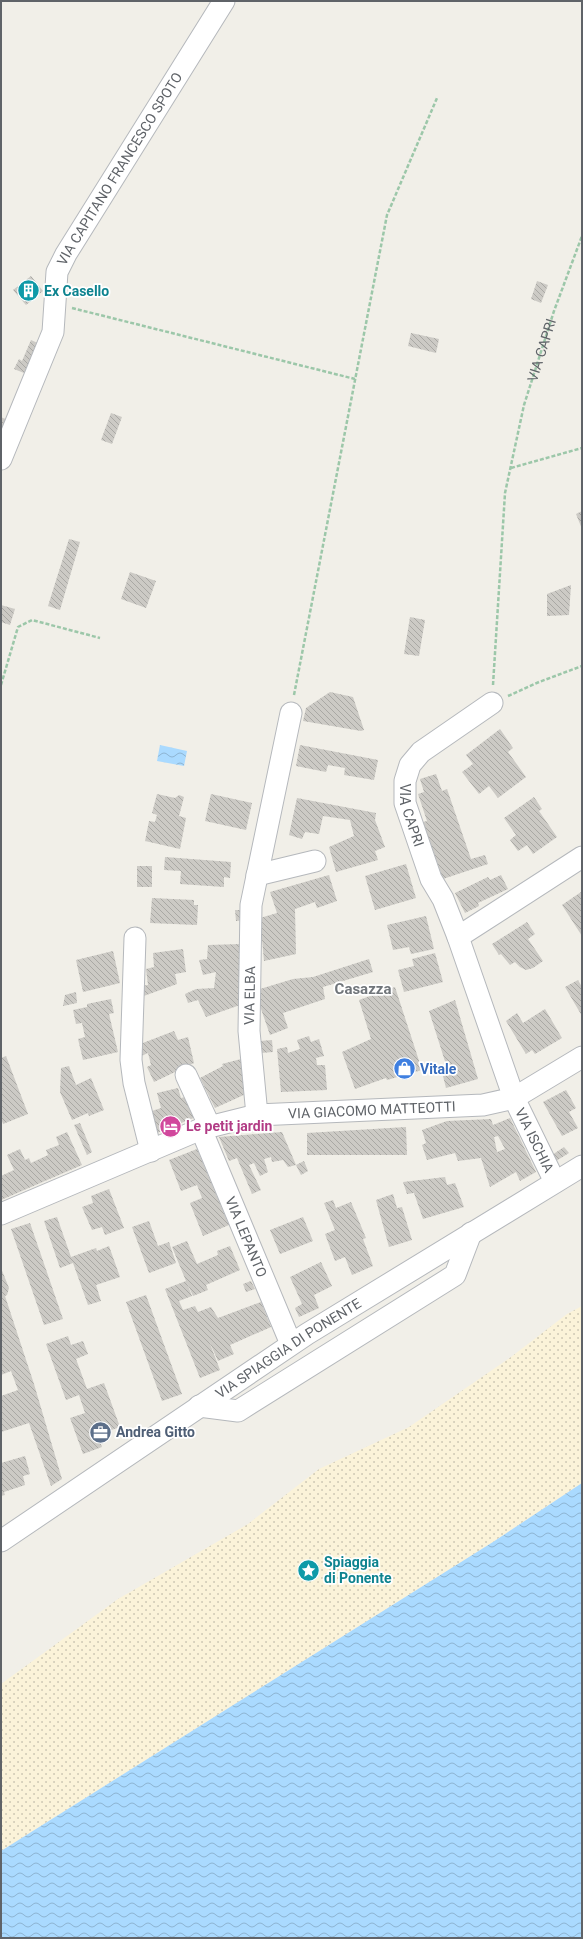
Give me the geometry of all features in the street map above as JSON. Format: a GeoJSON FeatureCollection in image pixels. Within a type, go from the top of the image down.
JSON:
{"type":"FeatureCollection","features":[{"type":"Feature","properties":{"kind":"street","name":"VIA CAPITANO FRANCESCO SPOTO"},"geometry":{"type":"LineString","coordinates":[[1,459],[53,332],[57,272],[66,254],[224,1]]}},
{"type":"Feature","properties":{"kind":"street","name":"VIA CAPRI"},"geometry":{"type":"LineString","coordinates":[[492,703],[421,752],[410,765],[405,781],[405,803],[431,880],[443,899],[458,937],[514,1098]]}},
{"type":"Feature","properties":{"kind":"street","name":"VIA ELBA"},"geometry":{"type":"LineString","coordinates":[[257,1115],[249,1031],[251,905],[291,713]]}},
{"type":"Feature","properties":{"kind":"street"},"geometry":{"type":"LineString","coordinates":[[458,937],[582,857]]}},
{"type":"Feature","properties":{"kind":"street"},"geometry":{"type":"LineString","coordinates":[[257,876],[315,861]]}},
{"type":"Feature","properties":{"kind":"street"},"geometry":{"type":"LineString","coordinates":[[134,938],[131,1060],[147,1152]]}},
{"type":"Feature","properties":{"kind":"street"},"geometry":{"type":"LineString","coordinates":[[126,985],[123,1061],[126,1085],[137,1140],[147,1152]]}},
{"type":"Feature","properties":{"kind":"street","name":"VIA GIACOMO MATTEOTTI"},"geometry":{"type":"LineString","coordinates":[[1,1214],[206,1128],[257,1115],[483,1105],[514,1098],[582,1057]]}},
{"type":"Feature","properties":{"kind":"street","name":"VIA LEPANTO"},"geometry":{"type":"LineString","coordinates":[[186,1075],[291,1344]]}},
{"type":"Feature","properties":{"kind":"street","name":"VIA ISCHIA"},"geometry":{"type":"LineString","coordinates":[[514,1098],[554,1182]]}},
{"type":"Feature","properties":{"kind":"street","name":"VIA SPIAGGIA DI PONENTE"},"geometry":{"type":"LineString","coordinates":[[1,1541],[291,1344],[582,1166]]}},
{"type":"Feature","properties":{"kind":"street"},"geometry":{"type":"LineString","coordinates":[[199,1406],[238,1411],[455,1275],[471,1233]]}},
{"type":"Feature","properties":{"kind":"path"},"geometry":{"type":"LineString","coordinates":[[291,713],[355,378],[388,215],[437,98]]}},
{"type":"Feature","properties":{"kind":"path","name":"VIA CAPRI"},"geometry":{"type":"LineString","coordinates":[[492,703],[505,493],[524,405],[554,311],[582,236]]}},
{"type":"Feature","properties":{"kind":"path"},"geometry":{"type":"LineString","coordinates":[[55,314],[70,308],[355,378]]}},
{"type":"Feature","properties":{"kind":"path"},"geometry":{"type":"LineString","coordinates":[[511,468],[582,448]]}},
{"type":"Feature","properties":{"kind":"path"},"geometry":{"type":"LineString","coordinates":[[1,685],[18,627],[32,620],[100,638]]}},
{"type":"Feature","properties":{"kind":"path"},"geometry":{"type":"LineString","coordinates":[[492,703],[582,666]]}},
{"type":"Feature","properties":{"kind":"sand","name":"Spiaggia di Ponente"},"geometry":{"type":"Polygon","coordinates":[[[582,1306],[582,1483],[493,1542],[1,1851],[1,1684],[118,1599],[248,1524],[319,1469],[409,1427],[511,1357],[567,1314],[582,1306]]]}},
{"type":"Feature","properties":{"kind":"water"},"geometry":{"type":"Polygon","coordinates":[[[160,745],[187,751],[184,766],[157,761],[160,745]]]}},
{"type":"Feature","properties":{"kind":"water"},"geometry":{"type":"Polygon","coordinates":[[[582,1483],[582,1938],[1,1938],[1,1851],[493,1542],[582,1483]]]}},
{"type":"Feature","properties":{"kind":"building","name":"Ex Casello"},"geometry":{"type":"Polygon","coordinates":[[[31,276],[43,291],[26,305],[13,290],[31,276]]]}},
{"type":"Feature","properties":{"kind":"building"},"geometry":{"type":"Polygon","coordinates":[[[537,281],[548,285],[541,303],[531,299],[537,281]]]}},
{"type":"Feature","properties":{"kind":"building"},"geometry":{"type":"Polygon","coordinates":[[[411,333],[439,339],[436,353],[408,346],[411,333]]]}},
{"type":"Feature","properties":{"kind":"building"},"geometry":{"type":"Polygon","coordinates":[[[31,340],[42,345],[29,375],[14,369],[19,359],[22,361],[31,340]]]}},
{"type":"Feature","properties":{"kind":"building"},"geometry":{"type":"Polygon","coordinates":[[[111,413],[122,417],[112,444],[101,440],[111,413]]]}},
{"type":"Feature","properties":{"kind":"building"},"geometry":{"type":"Polygon","coordinates":[[[1,417],[9,421],[1,441],[1,417]]]}},
{"type":"Feature","properties":{"kind":"building"},"geometry":{"type":"Polygon","coordinates":[[[582,511],[582,529],[576,514],[582,511]]]}},
{"type":"Feature","properties":{"kind":"building"},"geometry":{"type":"Polygon","coordinates":[[[69,539],[80,542],[60,610],[48,606],[69,539]]]}},
{"type":"Feature","properties":{"kind":"building"},"geometry":{"type":"Polygon","coordinates":[[[130,572],[156,581],[146,608],[121,599],[130,572]]]}},
{"type":"Feature","properties":{"kind":"building"},"geometry":{"type":"Polygon","coordinates":[[[571,585],[569,615],[547,616],[547,594],[571,585]]]}},
{"type":"Feature","properties":{"kind":"building"},"geometry":{"type":"Polygon","coordinates":[[[1,605],[15,609],[10,625],[1,622],[1,605]]]}},
{"type":"Feature","properties":{"kind":"building"},"geometry":{"type":"Polygon","coordinates":[[[410,617],[425,620],[419,656],[404,654],[410,617]]]}},
{"type":"Feature","properties":{"kind":"building"},"geometry":{"type":"Polygon","coordinates":[[[330,692],[353,697],[364,730],[361,731],[303,721],[306,708],[330,692]]]}},
{"type":"Feature","properties":{"kind":"building"},"geometry":{"type":"Polygon","coordinates":[[[500,729],[513,748],[508,752],[526,777],[498,798],[489,786],[479,794],[462,772],[473,764],[466,755],[500,729]]]}},
{"type":"Feature","properties":{"kind":"building"},"geometry":{"type":"Polygon","coordinates":[[[300,745],[378,760],[374,780],[344,775],[345,768],[328,765],[326,772],[296,766],[300,745]]]}},
{"type":"Feature","properties":{"kind":"building"},"geometry":{"type":"Polygon","coordinates":[[[436,774],[442,791],[447,789],[471,859],[485,855],[488,864],[443,879],[423,822],[427,821],[418,794],[424,792],[420,779],[436,774]]]}},
{"type":"Feature","properties":{"kind":"building"},"geometry":{"type":"Polygon","coordinates":[[[157,794],[175,798],[179,795],[184,797],[179,816],[186,818],[180,849],[145,841],[149,821],[155,822],[157,815],[152,813],[157,794]]]}},
{"type":"Feature","properties":{"kind":"building"},"geometry":{"type":"Polygon","coordinates":[[[211,794],[252,803],[246,830],[205,821],[211,794]]]}},
{"type":"Feature","properties":{"kind":"building"},"geometry":{"type":"Polygon","coordinates":[[[534,797],[542,809],[539,811],[557,837],[533,854],[527,845],[518,851],[510,840],[516,835],[504,818],[534,797]]]}},
{"type":"Feature","properties":{"kind":"building"},"geometry":{"type":"Polygon","coordinates":[[[297,798],[376,813],[375,820],[385,847],[375,851],[378,860],[336,872],[329,847],[354,836],[350,820],[323,816],[319,834],[305,832],[302,839],[289,835],[297,798]]]}},
{"type":"Feature","properties":{"kind":"building"},"geometry":{"type":"Polygon","coordinates":[[[165,857],[231,862],[230,878],[224,877],[224,887],[180,884],[181,871],[164,870],[165,857]]]}},
{"type":"Feature","properties":{"kind":"building"},"geometry":{"type":"Polygon","coordinates":[[[406,864],[416,898],[375,910],[365,876],[406,864]]]}},
{"type":"Feature","properties":{"kind":"building"},"geometry":{"type":"Polygon","coordinates":[[[137,866],[152,866],[152,887],[137,887],[137,866]]]}},
{"type":"Feature","properties":{"kind":"building"},"geometry":{"type":"Polygon","coordinates":[[[329,875],[337,901],[317,908],[315,902],[295,909],[296,954],[264,961],[260,918],[277,913],[270,892],[329,875]]]}},
{"type":"Feature","properties":{"kind":"building"},"geometry":{"type":"Polygon","coordinates":[[[501,875],[508,889],[478,903],[479,906],[465,913],[455,893],[488,877],[490,880],[501,875]]]}},
{"type":"Feature","properties":{"kind":"building"},"geometry":{"type":"Polygon","coordinates":[[[581,892],[582,894],[582,936],[562,905],[581,892]]]}},
{"type":"Feature","properties":{"kind":"building"},"geometry":{"type":"Polygon","coordinates":[[[152,898],[194,900],[194,905],[198,905],[197,925],[150,923],[152,898]]]}},
{"type":"Feature","properties":{"kind":"building"},"geometry":{"type":"Polygon","coordinates":[[[235,910],[246,910],[246,920],[236,921],[235,910]]]}},
{"type":"Feature","properties":{"kind":"building"},"geometry":{"type":"Polygon","coordinates":[[[426,916],[434,949],[411,954],[409,947],[393,950],[387,925],[426,916]]]}},
{"type":"Feature","properties":{"kind":"building"},"geometry":{"type":"Polygon","coordinates":[[[527,922],[535,934],[528,939],[543,961],[533,968],[526,970],[515,962],[510,965],[501,954],[499,955],[492,944],[527,922]]]}},
{"type":"Feature","properties":{"kind":"building"},"geometry":{"type":"Polygon","coordinates":[[[241,944],[240,1005],[206,1017],[198,1000],[188,1003],[185,994],[196,989],[214,988],[216,972],[203,975],[199,960],[207,959],[208,945],[241,944]]]}},
{"type":"Feature","properties":{"kind":"building"},"geometry":{"type":"Polygon","coordinates":[[[183,949],[186,972],[175,974],[177,984],[141,997],[140,986],[148,985],[146,969],[154,967],[153,953],[183,949]]]}},
{"type":"Feature","properties":{"kind":"building"},"geometry":{"type":"Polygon","coordinates":[[[113,951],[120,983],[83,992],[76,960],[113,951]]]}},
{"type":"Feature","properties":{"kind":"building"},"geometry":{"type":"Polygon","coordinates":[[[435,953],[443,982],[404,992],[398,970],[414,966],[412,959],[435,953]]]}},
{"type":"Feature","properties":{"kind":"building"},"geometry":{"type":"Polygon","coordinates":[[[369,959],[373,972],[323,987],[325,999],[283,1013],[288,1028],[270,1035],[260,1006],[260,989],[293,979],[313,977],[369,959]]]}},
{"type":"Feature","properties":{"kind":"building"},"geometry":{"type":"Polygon","coordinates":[[[578,980],[582,987],[582,1016],[565,987],[578,980]]]}},
{"type":"Feature","properties":{"kind":"building"},"geometry":{"type":"Polygon","coordinates":[[[395,987],[422,1070],[387,1080],[386,1078],[355,1089],[342,1052],[371,1039],[359,1000],[395,987]]]}},
{"type":"Feature","properties":{"kind":"building"},"geometry":{"type":"Polygon","coordinates":[[[76,992],[77,1003],[63,1006],[65,995],[76,992]]]}},
{"type":"Feature","properties":{"kind":"building"},"geometry":{"type":"Polygon","coordinates":[[[111,999],[114,1013],[109,1014],[118,1052],[83,1060],[78,1039],[85,1037],[82,1023],[76,1024],[73,1010],[87,1007],[87,1004],[111,999]]]}},
{"type":"Feature","properties":{"kind":"building"},"geometry":{"type":"Polygon","coordinates":[[[455,1000],[478,1079],[446,1088],[443,1076],[449,1074],[429,1011],[455,1000]]]}},
{"type":"Feature","properties":{"kind":"building"},"geometry":{"type":"Polygon","coordinates":[[[545,1009],[562,1038],[535,1054],[532,1050],[526,1054],[506,1021],[517,1013],[523,1023],[545,1009]]]}},
{"type":"Feature","properties":{"kind":"building"},"geometry":{"type":"Polygon","coordinates":[[[174,1031],[178,1040],[188,1037],[194,1063],[154,1082],[147,1067],[151,1065],[148,1053],[137,1058],[135,1046],[174,1031]]]}},
{"type":"Feature","properties":{"kind":"building"},"geometry":{"type":"Polygon","coordinates":[[[309,1036],[311,1042],[319,1039],[324,1056],[316,1058],[317,1065],[325,1065],[327,1090],[281,1092],[277,1049],[287,1047],[288,1053],[300,1049],[297,1040],[309,1036]]]}},
{"type":"Feature","properties":{"kind":"building"},"geometry":{"type":"Polygon","coordinates":[[[272,1040],[273,1052],[261,1053],[260,1041],[272,1040]]]}},
{"type":"Feature","properties":{"kind":"building"},"geometry":{"type":"Polygon","coordinates":[[[6,1056],[28,1114],[3,1124],[1,1118],[1,1058],[6,1056]]]}},
{"type":"Feature","properties":{"kind":"building"},"geometry":{"type":"Polygon","coordinates":[[[241,1059],[246,1094],[215,1108],[200,1078],[223,1066],[222,1064],[241,1059]]]}},
{"type":"Feature","properties":{"kind":"building"},"geometry":{"type":"Polygon","coordinates":[[[69,1066],[76,1085],[91,1078],[104,1110],[89,1116],[88,1113],[72,1120],[60,1092],[61,1068],[69,1066]]]}},
{"type":"Feature","properties":{"kind":"building"},"geometry":{"type":"Polygon","coordinates":[[[178,1088],[181,1098],[189,1096],[196,1117],[152,1135],[146,1113],[161,1108],[157,1093],[178,1088]]]}},
{"type":"Feature","properties":{"kind":"building"},"geometry":{"type":"Polygon","coordinates":[[[566,1090],[576,1108],[569,1112],[578,1128],[562,1136],[543,1102],[566,1090]]]}},
{"type":"Feature","properties":{"kind":"building"},"geometry":{"type":"Polygon","coordinates":[[[510,1118],[536,1172],[520,1181],[516,1172],[490,1187],[481,1158],[458,1161],[455,1153],[427,1160],[422,1145],[426,1143],[422,1130],[447,1121],[491,1119],[493,1125],[510,1118]],[[498,1136],[494,1137],[497,1152],[505,1149],[498,1136]]]}},
{"type":"Feature","properties":{"kind":"building"},"geometry":{"type":"Polygon","coordinates":[[[80,1123],[92,1152],[87,1155],[74,1125],[80,1123]]]}},
{"type":"Feature","properties":{"kind":"building"},"geometry":{"type":"Polygon","coordinates":[[[406,1127],[407,1155],[307,1155],[307,1133],[406,1127]]]}},
{"type":"Feature","properties":{"kind":"building"},"geometry":{"type":"Polygon","coordinates":[[[67,1132],[82,1165],[1,1200],[1,1176],[14,1170],[7,1155],[20,1149],[25,1160],[29,1158],[31,1163],[48,1155],[46,1150],[59,1145],[56,1137],[67,1132]]]}},
{"type":"Feature","properties":{"kind":"building"},"geometry":{"type":"Polygon","coordinates":[[[282,1132],[296,1165],[288,1167],[283,1160],[272,1162],[271,1157],[264,1159],[268,1172],[260,1176],[254,1163],[249,1165],[261,1190],[252,1194],[237,1158],[229,1161],[219,1137],[282,1132]]]}},
{"type":"Feature","properties":{"kind":"building"},"geometry":{"type":"Polygon","coordinates":[[[564,1147],[569,1153],[556,1161],[552,1155],[564,1147]]]}},
{"type":"Feature","properties":{"kind":"building"},"geometry":{"type":"Polygon","coordinates":[[[197,1149],[229,1225],[203,1236],[190,1203],[202,1198],[197,1185],[181,1191],[169,1160],[197,1149]]]}},
{"type":"Feature","properties":{"kind":"building"},"geometry":{"type":"Polygon","coordinates":[[[304,1161],[308,1171],[301,1175],[296,1165],[304,1161]]]}},
{"type":"Feature","properties":{"kind":"building"},"geometry":{"type":"Polygon","coordinates":[[[445,1177],[447,1185],[455,1183],[464,1207],[423,1219],[414,1193],[407,1194],[403,1182],[445,1177]]]}},
{"type":"Feature","properties":{"kind":"building"},"geometry":{"type":"Polygon","coordinates":[[[109,1189],[124,1228],[105,1235],[102,1227],[92,1230],[82,1207],[93,1203],[91,1196],[109,1189]]]}},
{"type":"Feature","properties":{"kind":"building"},"geometry":{"type":"Polygon","coordinates":[[[393,1194],[397,1208],[402,1207],[412,1240],[389,1247],[376,1200],[393,1194]]]}},
{"type":"Feature","properties":{"kind":"building"},"geometry":{"type":"Polygon","coordinates":[[[333,1200],[336,1208],[351,1202],[366,1238],[363,1239],[373,1266],[352,1275],[345,1257],[335,1261],[325,1234],[335,1230],[324,1203],[333,1200]]]}},
{"type":"Feature","properties":{"kind":"building"},"geometry":{"type":"Polygon","coordinates":[[[57,1217],[71,1257],[96,1248],[97,1251],[109,1246],[120,1277],[96,1285],[101,1301],[88,1305],[73,1263],[60,1268],[44,1221],[57,1217]]]}},
{"type":"Feature","properties":{"kind":"building"},"geometry":{"type":"Polygon","coordinates":[[[303,1217],[313,1241],[280,1254],[270,1230],[303,1217]]]}},
{"type":"Feature","properties":{"kind":"building"},"geometry":{"type":"Polygon","coordinates":[[[149,1221],[158,1246],[169,1242],[176,1263],[149,1273],[132,1227],[149,1221]]]}},
{"type":"Feature","properties":{"kind":"building"},"geometry":{"type":"Polygon","coordinates":[[[30,1223],[63,1319],[44,1325],[11,1229],[30,1223]]]}},
{"type":"Feature","properties":{"kind":"building"},"geometry":{"type":"Polygon","coordinates":[[[187,1241],[197,1264],[218,1255],[217,1251],[230,1246],[240,1270],[206,1285],[208,1290],[193,1296],[187,1283],[192,1296],[179,1301],[183,1310],[195,1306],[198,1312],[211,1307],[218,1318],[261,1302],[271,1327],[230,1345],[234,1354],[218,1361],[209,1341],[220,1370],[200,1378],[165,1289],[186,1281],[172,1247],[187,1241]]]}},
{"type":"Feature","properties":{"kind":"building"},"geometry":{"type":"Polygon","coordinates":[[[321,1262],[332,1286],[314,1295],[319,1308],[299,1317],[295,1308],[302,1304],[290,1277],[321,1262]]]}},
{"type":"Feature","properties":{"kind":"building"},"geometry":{"type":"Polygon","coordinates":[[[1,1268],[9,1288],[7,1295],[5,1296],[34,1384],[62,1479],[51,1486],[29,1423],[1,1432],[1,1396],[18,1390],[11,1371],[1,1375],[1,1268]]]}},
{"type":"Feature","properties":{"kind":"building"},"geometry":{"type":"Polygon","coordinates":[[[251,1281],[255,1289],[246,1292],[243,1284],[251,1281]]]}},
{"type":"Feature","properties":{"kind":"building"},"geometry":{"type":"Polygon","coordinates":[[[146,1295],[182,1394],[162,1401],[126,1302],[146,1295]]]}},
{"type":"Feature","properties":{"kind":"building"},"geometry":{"type":"Polygon","coordinates":[[[68,1336],[71,1345],[83,1341],[88,1354],[76,1359],[87,1389],[104,1383],[120,1427],[97,1435],[102,1447],[83,1454],[70,1418],[85,1413],[79,1395],[66,1400],[46,1344],[68,1336]]]}},
{"type":"Feature","properties":{"kind":"building"},"geometry":{"type":"Polygon","coordinates":[[[25,1456],[30,1474],[23,1476],[25,1485],[4,1492],[5,1495],[1,1496],[1,1463],[25,1456]]]}},
{"type":"Feature","properties":{"kind":"place","name":"Ex Casello"},"geometry":{"type":"Point","coordinates":[28,291]}},
{"type":"Feature","properties":{"kind":"place","name":"Vitale"},"geometry":{"type":"Point","coordinates":[404,1069]}},
{"type":"Feature","properties":{"kind":"place","name":"Le petit jardin"},"geometry":{"type":"Point","coordinates":[170,1126]}},
{"type":"Feature","properties":{"kind":"place","name":"Andrea Gitto"},"geometry":{"type":"Point","coordinates":[100,1432]}},
{"type":"Feature","properties":{"kind":"place","name":"Spiaggia di Ponente"},"geometry":{"type":"Point","coordinates":[308,1570]}},
{"type":"Feature","properties":{"kind":"district","name":"Casazza"},"geometry":{"type":"Point","coordinates":[363,989]}}]}
